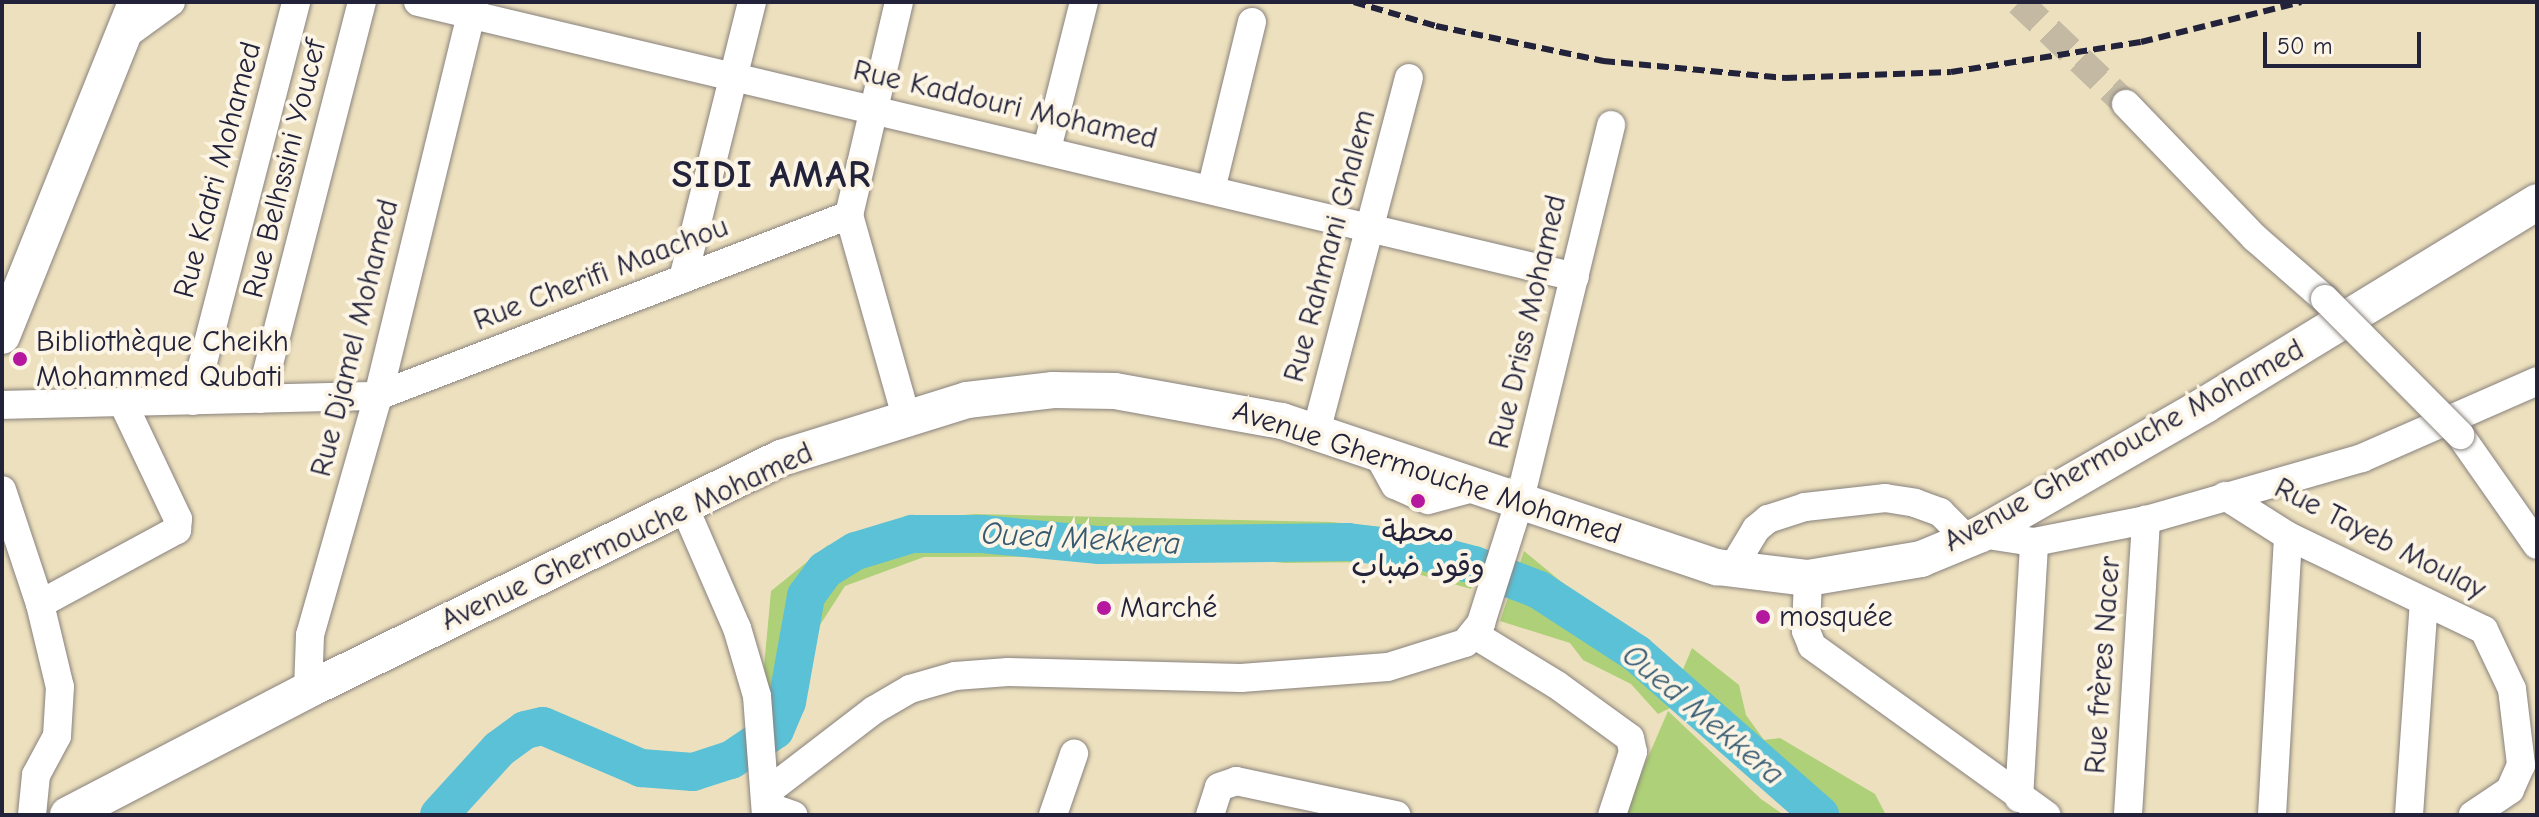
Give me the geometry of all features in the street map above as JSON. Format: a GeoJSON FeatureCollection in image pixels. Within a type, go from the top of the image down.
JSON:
{"type":"FeatureCollection","features":[{"type":"Feature","properties":{"kind":"main road"},"geometry":{"type":"LineString","coordinates":[[2,336],[136,2]]}},
{"type":"Feature","properties":{"kind":"main road","name":"Avenue Ghermouche Mohamed"},"geometry":{"type":"LineString","coordinates":[[68,815],[308,690],[781,458],[906,416],[967,400],[1053,390],[1115,391],[1185,400],[1316,432],[1477,487],[1514,519],[1732,569],[1808,578],[1921,559],[1974,537],[2205,405],[2537,202]]}},
{"type":"Feature","properties":{"kind":"street"},"geometry":{"type":"LineString","coordinates":[[120,39],[171,2]]}},
{"type":"Feature","properties":{"kind":"street","name":"Rue Kadri Mohamed"},"geometry":{"type":"LineString","coordinates":[[193,401],[296,2]]}},
{"type":"Feature","properties":{"kind":"street","name":"Rue Belhssini Youcef"},"geometry":{"type":"LineString","coordinates":[[260,399],[362,2]]}},
{"type":"Feature","properties":{"kind":"street","name":"Rue Kaddouri Mohamed"},"geometry":{"type":"LineString","coordinates":[[418,2],[472,8],[736,76],[1575,277]]}},
{"type":"Feature","properties":{"kind":"street"},"geometry":{"type":"LineString","coordinates":[[683,279],[752,2]]}},
{"type":"Feature","properties":{"kind":"street"},"geometry":{"type":"LineString","coordinates":[[899,2],[849,215],[906,416]]}},
{"type":"Feature","properties":{"kind":"street"},"geometry":{"type":"LineString","coordinates":[[1047,149],[1084,2]]}},
{"type":"Feature","properties":{"kind":"street","name":"Rue Djamel Mohamed"},"geometry":{"type":"LineString","coordinates":[[308,690],[310,635],[378,396],[472,8]]}},
{"type":"Feature","properties":{"kind":"street"},"geometry":{"type":"LineString","coordinates":[[1211,190],[1252,22]]}},
{"type":"Feature","properties":{"kind":"street","name":"Rue Rahmani Ghalem"},"geometry":{"type":"LineString","coordinates":[[1316,432],[1409,78]]}},
{"type":"Feature","properties":{"kind":"street"},"geometry":{"type":"LineString","coordinates":[[2126,104],[2255,238],[2325,299],[2460,435],[2537,545]]}},
{"type":"Feature","properties":{"kind":"street","name":"Rue Driss Mohamed"},"geometry":{"type":"LineString","coordinates":[[1478,629],[1514,519],[1611,125]]}},
{"type":"Feature","properties":{"kind":"street","name":"Rue Cherifi Maachou"},"geometry":{"type":"LineString","coordinates":[[2,405],[378,396],[849,215]]}},
{"type":"Feature","properties":{"kind":"street"},"geometry":{"type":"LineString","coordinates":[[1732,569],[1768,519],[1805,507],[1885,498],[1915,503],[1940,512],[1974,537],[2034,542],[2146,520],[2362,458],[2537,381]]}},
{"type":"Feature","properties":{"kind":"street"},"geometry":{"type":"LineString","coordinates":[[40,604],[177,530],[178,519],[123,403]]}},
{"type":"Feature","properties":{"kind":"street"},"geometry":{"type":"LineString","coordinates":[[2,490],[40,604],[60,687],[61,716],[36,775],[32,815]]}},
{"type":"Feature","properties":{"kind":"street","name":"Rue Tayeb Moulay"},"geometry":{"type":"LineString","coordinates":[[2225,496],[2288,536],[2484,630],[2512,689],[2521,765],[2510,790],[2473,815]]}},
{"type":"Feature","properties":{"kind":"street"},"geometry":{"type":"LineString","coordinates":[[683,504],[737,628],[757,696],[772,800]]}},
{"type":"Feature","properties":{"kind":"street","name":"Rue frères Nacer"},"geometry":{"type":"LineString","coordinates":[[2128,815],[2146,520]]}},
{"type":"Feature","properties":{"kind":"street"},"geometry":{"type":"LineString","coordinates":[[2272,815],[2288,536]]}},
{"type":"Feature","properties":{"kind":"street"},"geometry":{"type":"LineString","coordinates":[[2019,798],[2034,542]]}},
{"type":"Feature","properties":{"kind":"street"},"geometry":{"type":"LineString","coordinates":[[1808,578],[1806,631],[1812,646],[2046,815]]}},
{"type":"Feature","properties":{"kind":"street"},"geometry":{"type":"LineString","coordinates":[[2409,815],[2424,602]]}},
{"type":"Feature","properties":{"kind":"street"},"geometry":{"type":"LineString","coordinates":[[772,800],[874,710],[910,689],[955,676],[1008,672],[1241,678],[1388,667],[1441,654],[1478,629],[1630,738],[1633,752],[1612,815]]}},
{"type":"Feature","properties":{"kind":"street"},"geometry":{"type":"LineString","coordinates":[[1053,815],[1074,754]]}},
{"type":"Feature","properties":{"kind":"street"},"geometry":{"type":"LineString","coordinates":[[1210,815],[1219,787],[1236,781],[1396,815]]}},
{"type":"Feature","properties":{"kind":"green space"},"geometry":{"type":"Polygon","coordinates":[[[975,514],[1331,522],[1412,530],[1481,550],[1476,560],[1462,556],[1477,573],[1471,589],[1375,562],[1284,563],[1214,556],[924,557],[845,586],[811,639],[779,735],[764,667],[771,591],[828,545],[842,553],[841,541],[886,522],[975,514]],[[962,522],[915,539],[940,544],[966,526],[983,543],[1024,533],[1053,550],[1092,550],[1139,536],[1198,537],[1251,546],[1298,535],[1338,538],[1387,552],[1403,540],[1413,554],[1444,562],[1456,554],[1400,536],[1388,547],[1370,538],[1290,533],[1243,539],[1143,530],[1057,546],[1023,527],[982,534],[962,522]]]}},
{"type":"Feature","properties":{"kind":"green space"},"geometry":{"type":"Polygon","coordinates":[[[1524,551],[1679,679],[1692,648],[1739,685],[1746,715],[1764,740],[1780,738],[1875,794],[1886,815],[1795,815],[1670,708],[1658,714],[1631,684],[1583,660],[1570,643],[1500,621],[1524,551]]]}},
{"type":"Feature","properties":{"kind":"green space"},"geometry":{"type":"Polygon","coordinates":[[[1668,711],[1761,799],[1784,815],[1623,815],[1668,711]]]}},
{"type":"Feature","properties":{"kind":"waterway","name":"Oued Mekkera"},"geometry":{"type":"LineString","coordinates":[[439,815],[499,749],[525,730],[543,726],[641,768],[693,772],[731,760],[775,730],[787,702],[806,596],[825,570],[856,551],[912,534],[982,534],[1099,545],[1348,542],[1421,551],[1474,565],[1539,590],[1637,654],[1820,815]]}},
{"type":"Feature","properties":{"kind":"tunnel"},"geometry":{"type":"LineString","coordinates":[[2019,2],[2126,104]]}},
{"type":"Feature","properties":{"kind":"railway"},"geometry":{"type":"LineString","coordinates":[[1354,2],[1436,26],[1603,61],[1785,78],[1951,72],[2141,42],[2301,2]]}},
{"type":"Feature","properties":{"kind":"place","name":"Bibliothèque Cheikh Mohammed Qubati"},"geometry":{"type":"Point","coordinates":[20,359]}},
{"type":"Feature","properties":{"kind":"place","name":"محطة وقود ضباب"},"geometry":{"type":"Point","coordinates":[1418,501]}},
{"type":"Feature","properties":{"kind":"place","name":"Marché"},"geometry":{"type":"Point","coordinates":[1104,608]}},
{"type":"Feature","properties":{"kind":"place","name":"mosquée"},"geometry":{"type":"Point","coordinates":[1763,617]}},
{"type":"Feature","properties":{"kind":"district","name":"SIDI AMAR"},"geometry":{"type":"Point","coordinates":[772,176]}}]}
